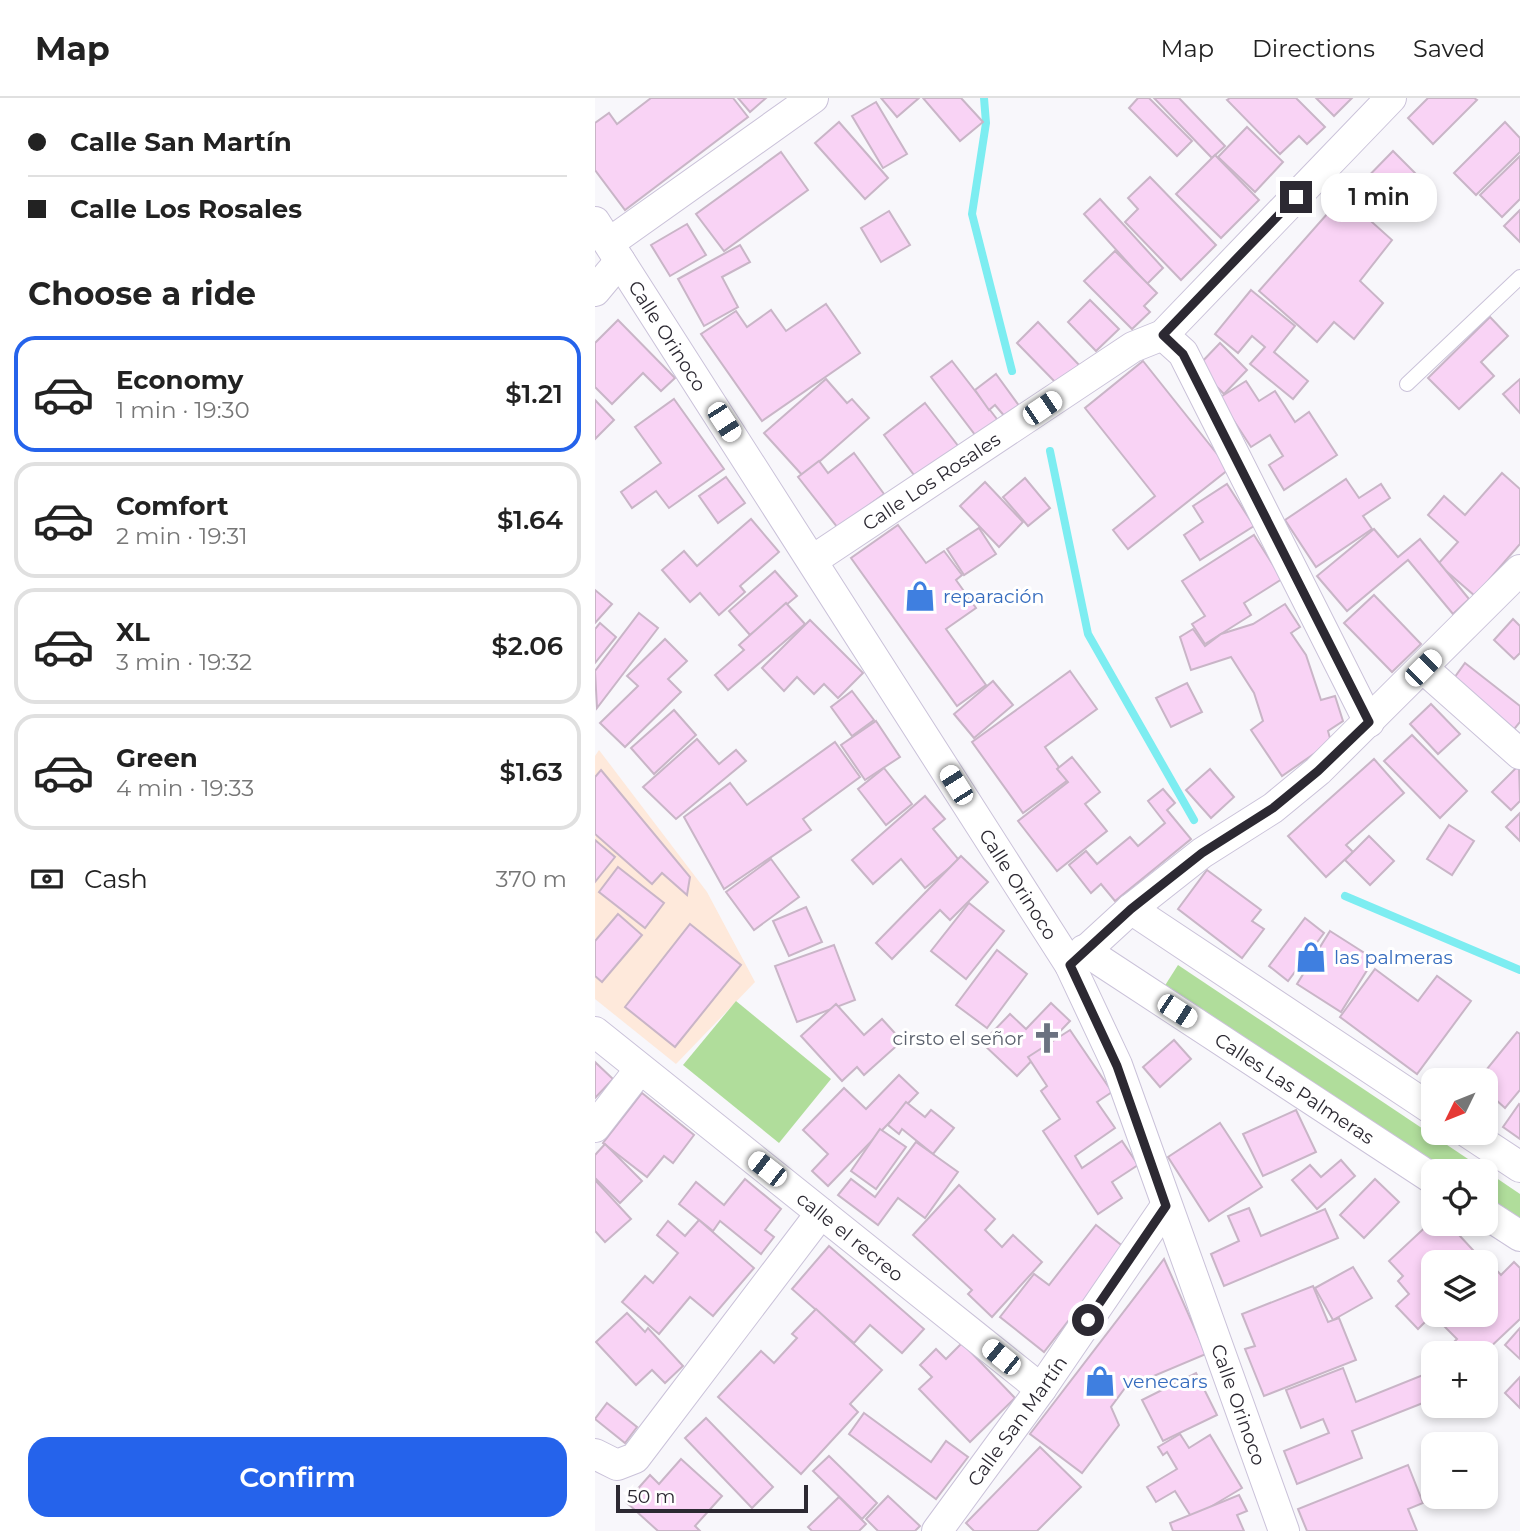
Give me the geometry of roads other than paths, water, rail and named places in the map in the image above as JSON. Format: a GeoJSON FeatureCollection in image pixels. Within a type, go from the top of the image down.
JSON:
{"type":"FeatureCollection","features":[{"type":"Feature","properties":{"kind":"street"},"geometry":{"type":"LineString","coordinates":[[595,291],[608,242],[813,98]]}},
{"type":"Feature","properties":{"kind":"street","name":"Calle Los Rosales"},"geometry":{"type":"LineString","coordinates":[[813,560],[1133,346],[1163,335],[1391,98]]}},
{"type":"Feature","properties":{"kind":"street","name":"Calle Orinoco"},"geometry":{"type":"LineString","coordinates":[[608,242],[813,560],[1077,958],[1283,1531]]}},
{"type":"Feature","properties":{"kind":"street"},"geometry":{"type":"LineString","coordinates":[[1163,335],[1183,354],[1369,722]]}},
{"type":"Feature","properties":{"kind":"street"},"geometry":{"type":"LineString","coordinates":[[1077,958],[1131,909],[1202,853],[1273,808],[1318,771],[1520,570]]}},
{"type":"Feature","properties":{"kind":"street"},"geometry":{"type":"LineString","coordinates":[[1423,668],[1520,754]]}},
{"type":"Feature","properties":{"kind":"street"},"geometry":{"type":"LineString","coordinates":[[1131,909],[1421,1102]]}},
{"type":"Feature","properties":{"kind":"street","name":"Calles Las Palmeras"},"geometry":{"type":"LineString","coordinates":[[1077,958],[1421,1172]]}},
{"type":"Feature","properties":{"kind":"street","name":"calle el recreo"},"geometry":{"type":"LineString","coordinates":[[595,1032],[1041,1389]]}},
{"type":"Feature","properties":{"kind":"street"},"geometry":{"type":"LineString","coordinates":[[595,1127],[640,1069]]}},
{"type":"Feature","properties":{"kind":"street"},"geometry":{"type":"LineString","coordinates":[[1487,1145],[1520,1167]]}},
{"type":"Feature","properties":{"kind":"street","name":"Calle San Martín"},"geometry":{"type":"LineString","coordinates":[[937,1531],[1041,1389],[1166,1206]]}},
{"type":"Feature","properties":{"kind":"street"},"geometry":{"type":"LineString","coordinates":[[595,1454],[617,1465],[635,1458],[821,1213]]}},
{"type":"Feature","properties":{"kind":"street"},"geometry":{"type":"LineString","coordinates":[[1498,1222],[1520,1236]]}},
{"type":"Feature","properties":{"kind":"lane"},"geometry":{"type":"LineString","coordinates":[[1407,384],[1520,277]]}},
{"type":"Feature","properties":{"kind":"waterway"},"geometry":{"type":"LineString","coordinates":[[984,98],[986,123],[972,214],[1012,371]]}},
{"type":"Feature","properties":{"kind":"waterway"},"geometry":{"type":"LineString","coordinates":[[1050,451],[1088,634],[1194,820]]}},
{"type":"Feature","properties":{"kind":"waterway"},"geometry":{"type":"LineString","coordinates":[[1345,896],[1520,970]]}},
{"type":"Feature","properties":{"kind":"place","name":"reparación"},"geometry":{"type":"Point","coordinates":[920,596]}},
{"type":"Feature","properties":{"kind":"place","name":"las palmeras"},"geometry":{"type":"Point","coordinates":[1311,957]}},
{"type":"Feature","properties":{"kind":"place","name":"cirsto el señor"},"geometry":{"type":"Point","coordinates":[1047,1038]}},
{"type":"Feature","properties":{"kind":"place","name":"venecars"},"geometry":{"type":"Point","coordinates":[1100,1381]}}]}
